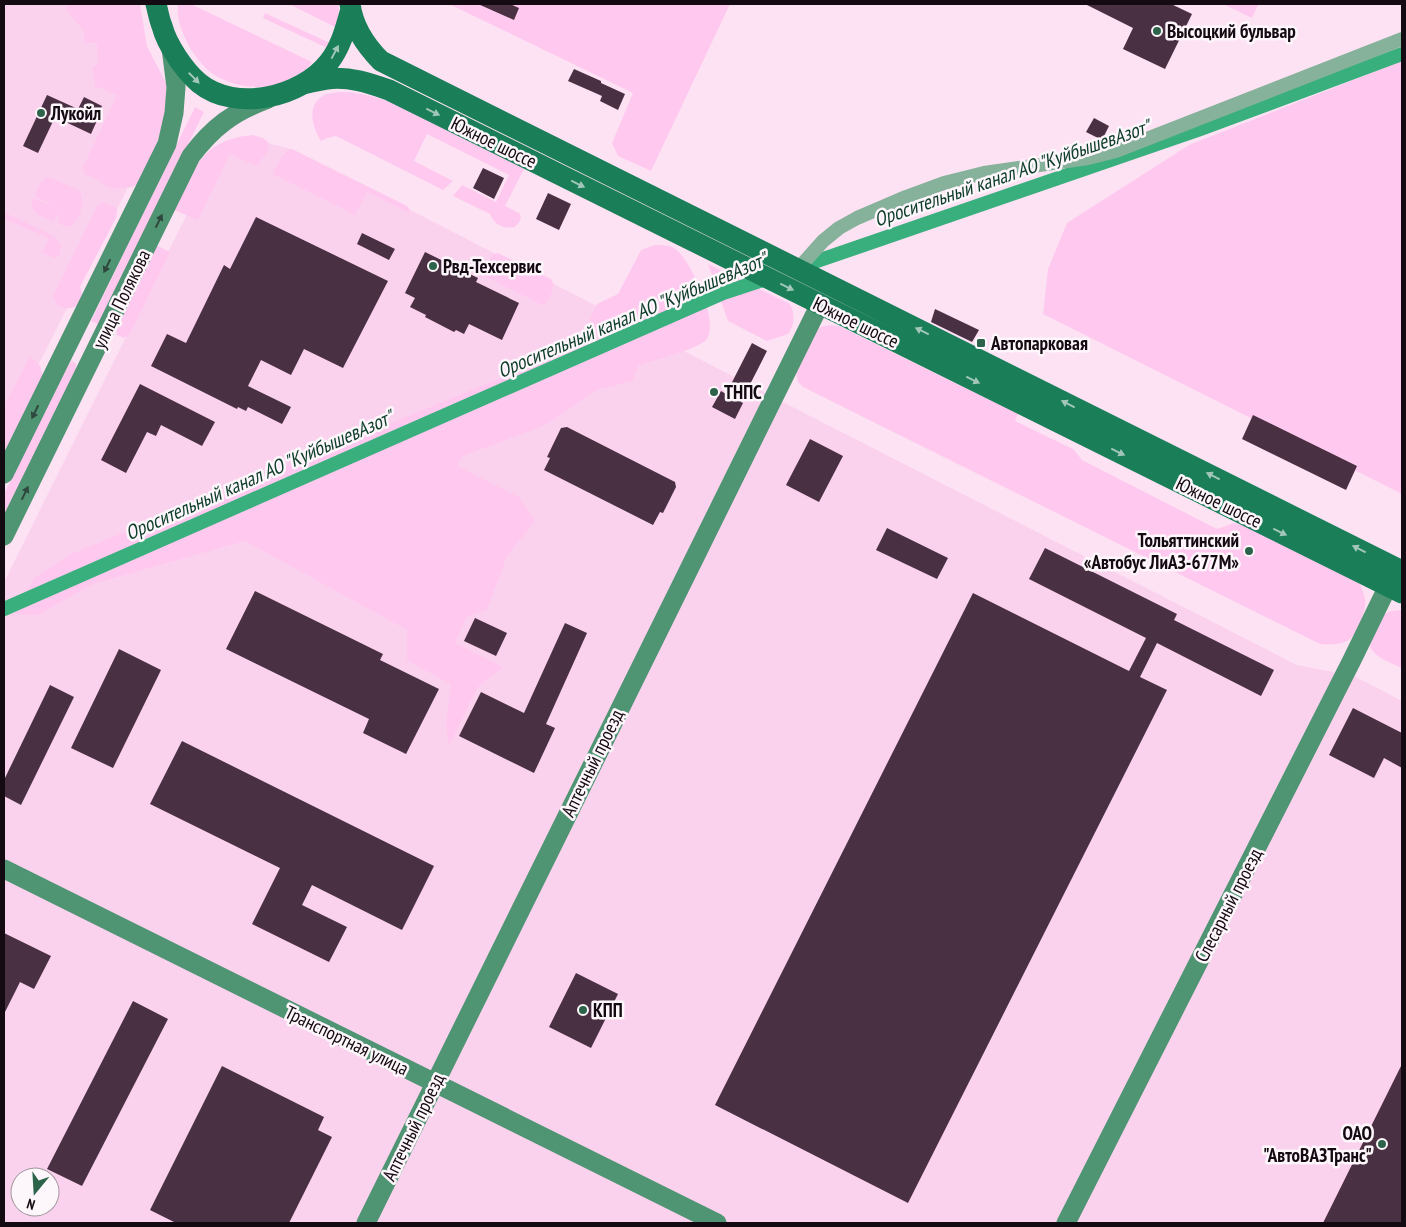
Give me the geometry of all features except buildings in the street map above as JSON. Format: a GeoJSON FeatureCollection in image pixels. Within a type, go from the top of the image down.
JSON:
{"type":"FeatureCollection","features":[{"type":"Feature","properties":{"kind":"main road","name":"Южное шоссе"},"geometry":{"type":"LineString","coordinates":[[157,4],[162,27],[171,48],[199,83],[216,93],[236,98],[254,99],[287,92],[319,74],[330,61],[346,28],[350,6]]}},
{"type":"Feature","properties":{"kind":"main road","name":"Южное шоссе"},"geometry":{"type":"LineString","coordinates":[[350,6],[360,35],[370,50],[382,61],[1402,570]]}},
{"type":"Feature","properties":{"kind":"main road","name":"Южное шоссе"},"geometry":{"type":"LineString","coordinates":[[303,84],[326,79],[350,79],[389,90],[1395,590]]}},
{"type":"Feature","properties":{"kind":"street"},"geometry":{"type":"LineString","coordinates":[[798,269],[839,228],[857,218],[906,197],[944,183],[984,173],[1088,158],[1116,151],[1402,39]]}},
{"type":"Feature","properties":{"kind":"street","name":"улица Полякова"},"geometry":{"type":"LineString","coordinates":[[4,474],[167,144],[174,113],[176,87],[171,48]]}},
{"type":"Feature","properties":{"kind":"street","name":"улица Полякова"},"geometry":{"type":"LineString","coordinates":[[4,536],[191,156],[205,138],[234,114],[275,96]]}},
{"type":"Feature","properties":{"kind":"street","name":"Аптечный проезд"},"geometry":{"type":"LineString","coordinates":[[366,1223],[820,304]]}},
{"type":"Feature","properties":{"kind":"street"},"geometry":{"type":"LineString","coordinates":[[70,340],[94,353]]}},
{"type":"Feature","properties":{"kind":"street","name":"Слесарный проезд"},"geometry":{"type":"LineString","coordinates":[[1066,1223],[1348,669],[1395,590]]}},
{"type":"Feature","properties":{"kind":"street","name":"Транспортная улица"},"geometry":{"type":"LineString","coordinates":[[4,869],[717,1223]]}},
{"type":"Feature","properties":{"kind":"shaded area"},"geometry":{"type":"Polygon","coordinates":[[[4,4],[115,4],[151,142],[4,433],[4,4]]]}},
{"type":"Feature","properties":{"kind":"shaded area"},"geometry":{"type":"Polygon","coordinates":[[[66,4],[140,4],[147,46],[167,85],[172,115],[138,184],[132,187],[114,189],[107,187],[93,177],[85,175],[83,167],[117,95],[95,86],[92,67],[98,64],[97,43],[84,43],[84,31],[67,11],[66,4]]]}},
{"type":"Feature","properties":{"kind":"shaded area"},"geometry":{"type":"Polygon","coordinates":[[[178,4],[191,4],[312,62],[298,75],[278,84],[250,87],[231,83],[213,74],[195,56],[179,23],[178,4]]]}},
{"type":"Feature","properties":{"kind":"shaded area"},"geometry":{"type":"Polygon","coordinates":[[[289,4],[338,4],[337,28],[289,4]]]}},
{"type":"Feature","properties":{"kind":"shaded area"},"geometry":{"type":"Polygon","coordinates":[[[449,4],[730,4],[651,171],[618,156],[612,143],[633,93],[449,4]]]}},
{"type":"Feature","properties":{"kind":"shaded area"},"geometry":{"type":"Polygon","coordinates":[[[1223,4],[1255,4],[1258,5],[1252,18],[1223,4]]]}},
{"type":"Feature","properties":{"kind":"shaded area"},"geometry":{"type":"Polygon","coordinates":[[[265,13],[330,43],[327,48],[263,18],[265,13]]]}},
{"type":"Feature","properties":{"kind":"shaded area"},"geometry":{"type":"Polygon","coordinates":[[[1402,61],[1402,494],[1043,314],[1048,269],[1067,223],[1189,145],[1402,61]]]}},
{"type":"Feature","properties":{"kind":"shaded area"},"geometry":{"type":"Polygon","coordinates":[[[340,92],[368,95],[396,104],[525,167],[505,206],[519,213],[521,216],[520,221],[515,227],[507,228],[500,226],[490,214],[453,196],[462,185],[496,202],[509,175],[427,134],[414,161],[453,181],[443,190],[336,136],[321,141],[313,123],[312,116],[315,104],[324,95],[340,92]]]}},
{"type":"Feature","properties":{"kind":"shaded area"},"geometry":{"type":"Polygon","coordinates":[[[195,107],[204,112],[100,325],[91,321],[195,107]]]}},
{"type":"Feature","properties":{"kind":"shaded area"},"geometry":{"type":"Polygon","coordinates":[[[253,135],[263,138],[268,142],[269,149],[258,165],[230,154],[198,220],[174,210],[194,169],[211,150],[222,143],[236,138],[253,135]]]}},
{"type":"Feature","properties":{"kind":"shaded area"},"geometry":{"type":"Polygon","coordinates":[[[261,141],[294,150],[1297,665],[1354,676],[1402,701],[1402,1223],[4,1223],[4,582],[223,142],[261,141]]]}},
{"type":"Feature","properties":{"kind":"shaded area"},"geometry":{"type":"Polygon","coordinates":[[[290,149],[407,206],[410,210],[409,213],[367,192],[355,215],[272,174],[282,156],[290,149]]]}},
{"type":"Feature","properties":{"kind":"shaded area"},"geometry":{"type":"Polygon","coordinates":[[[48,177],[79,190],[82,204],[78,218],[72,226],[64,226],[57,223],[60,216],[58,214],[54,222],[37,214],[32,208],[33,198],[51,205],[34,196],[41,182],[48,177]]]}},
{"type":"Feature","properties":{"kind":"shaded area"},"geometry":{"type":"Polygon","coordinates":[[[101,202],[116,207],[116,218],[80,287],[82,299],[80,303],[71,308],[61,307],[54,300],[54,294],[97,206],[101,202]]]}},
{"type":"Feature","properties":{"kind":"shaded area"},"geometry":{"type":"Polygon","coordinates":[[[4,212],[54,236],[61,245],[60,255],[55,258],[42,253],[49,238],[4,219],[4,212]]]}},
{"type":"Feature","properties":{"kind":"shaded area"},"geometry":{"type":"Polygon","coordinates":[[[156,245],[170,252],[130,334],[124,338],[117,335],[116,327],[156,245]]]}},
{"type":"Feature","properties":{"kind":"shaded area"},"geometry":{"type":"Polygon","coordinates":[[[655,245],[674,248],[688,264],[706,305],[710,330],[707,339],[703,343],[686,350],[639,365],[632,381],[595,391],[546,425],[463,456],[457,466],[519,497],[535,521],[507,556],[487,610],[467,617],[455,643],[503,667],[478,687],[449,746],[446,723],[451,684],[407,661],[407,630],[245,541],[93,584],[38,615],[15,614],[34,578],[71,554],[589,342],[595,334],[590,318],[597,304],[618,294],[641,250],[655,245]]]}},
{"type":"Feature","properties":{"kind":"shaded area"},"geometry":{"type":"Polygon","coordinates":[[[498,253],[551,279],[553,289],[544,306],[482,275],[492,255],[498,253]]]}},
{"type":"Feature","properties":{"kind":"shaded area"},"geometry":{"type":"Polygon","coordinates":[[[708,264],[790,304],[794,319],[788,334],[767,341],[728,321],[708,264]]]}},
{"type":"Feature","properties":{"kind":"shaded area"},"geometry":{"type":"Polygon","coordinates":[[[832,325],[841,327],[1018,414],[1015,421],[1073,449],[1082,460],[1217,529],[1234,523],[1247,527],[1358,581],[1364,593],[1365,603],[1364,613],[1355,632],[1347,641],[1334,644],[1320,644],[803,387],[798,382],[796,372],[816,329],[832,325]]]}},
{"type":"Feature","properties":{"kind":"shaded area"},"geometry":{"type":"Polygon","coordinates":[[[30,356],[40,366],[43,376],[4,460],[4,406],[30,356]]]}},
{"type":"Feature","properties":{"kind":"shaded area"},"geometry":{"type":"Polygon","coordinates":[[[72,361],[76,364],[76,369],[4,516],[4,494],[68,365],[72,361]]]}},
{"type":"Feature","properties":{"kind":"shaded area"},"geometry":{"type":"Polygon","coordinates":[[[1402,610],[1402,668],[1373,652],[1368,642],[1382,615],[1391,611],[1402,610]]]}},
{"type":"Feature","properties":{"kind":"waterway","name":"Оросительный канал АО \"КуйбышевАзот\""},"geometry":{"type":"LineString","coordinates":[[797,268],[1198,130],[1402,54]]}},
{"type":"Feature","properties":{"kind":"waterway","name":"Оросительный канал АО \"КуйбышевАзот\""},"geometry":{"type":"LineString","coordinates":[[4,609],[723,293],[772,277]]}},
{"type":"Feature","properties":{"kind":"place","name":"Высоцкий бульвар"},"geometry":{"type":"Point","coordinates":[1157,31]}},
{"type":"Feature","properties":{"kind":"place","name":"Лукойл"},"geometry":{"type":"Point","coordinates":[41,113]}},
{"type":"Feature","properties":{"kind":"place","name":"Рвд-Техсервис"},"geometry":{"type":"Point","coordinates":[433,266]}},
{"type":"Feature","properties":{"kind":"place","name":"Автопарковая"},"geometry":{"type":"Point","coordinates":[981,343]}},
{"type":"Feature","properties":{"kind":"place","name":"ТНПС"},"geometry":{"type":"Point","coordinates":[714,392]}},
{"type":"Feature","properties":{"kind":"place","name":"Тольяттинский «Автобус ЛиАЗ-677М»"},"geometry":{"type":"Point","coordinates":[1249,551]}},
{"type":"Feature","properties":{"kind":"place","name":"КПП"},"geometry":{"type":"Point","coordinates":[583,1010]}},
{"type":"Feature","properties":{"kind":"place","name":"ОАО \"АвтоВАЗТранс\""},"geometry":{"type":"Point","coordinates":[1382,1144]}}]}
